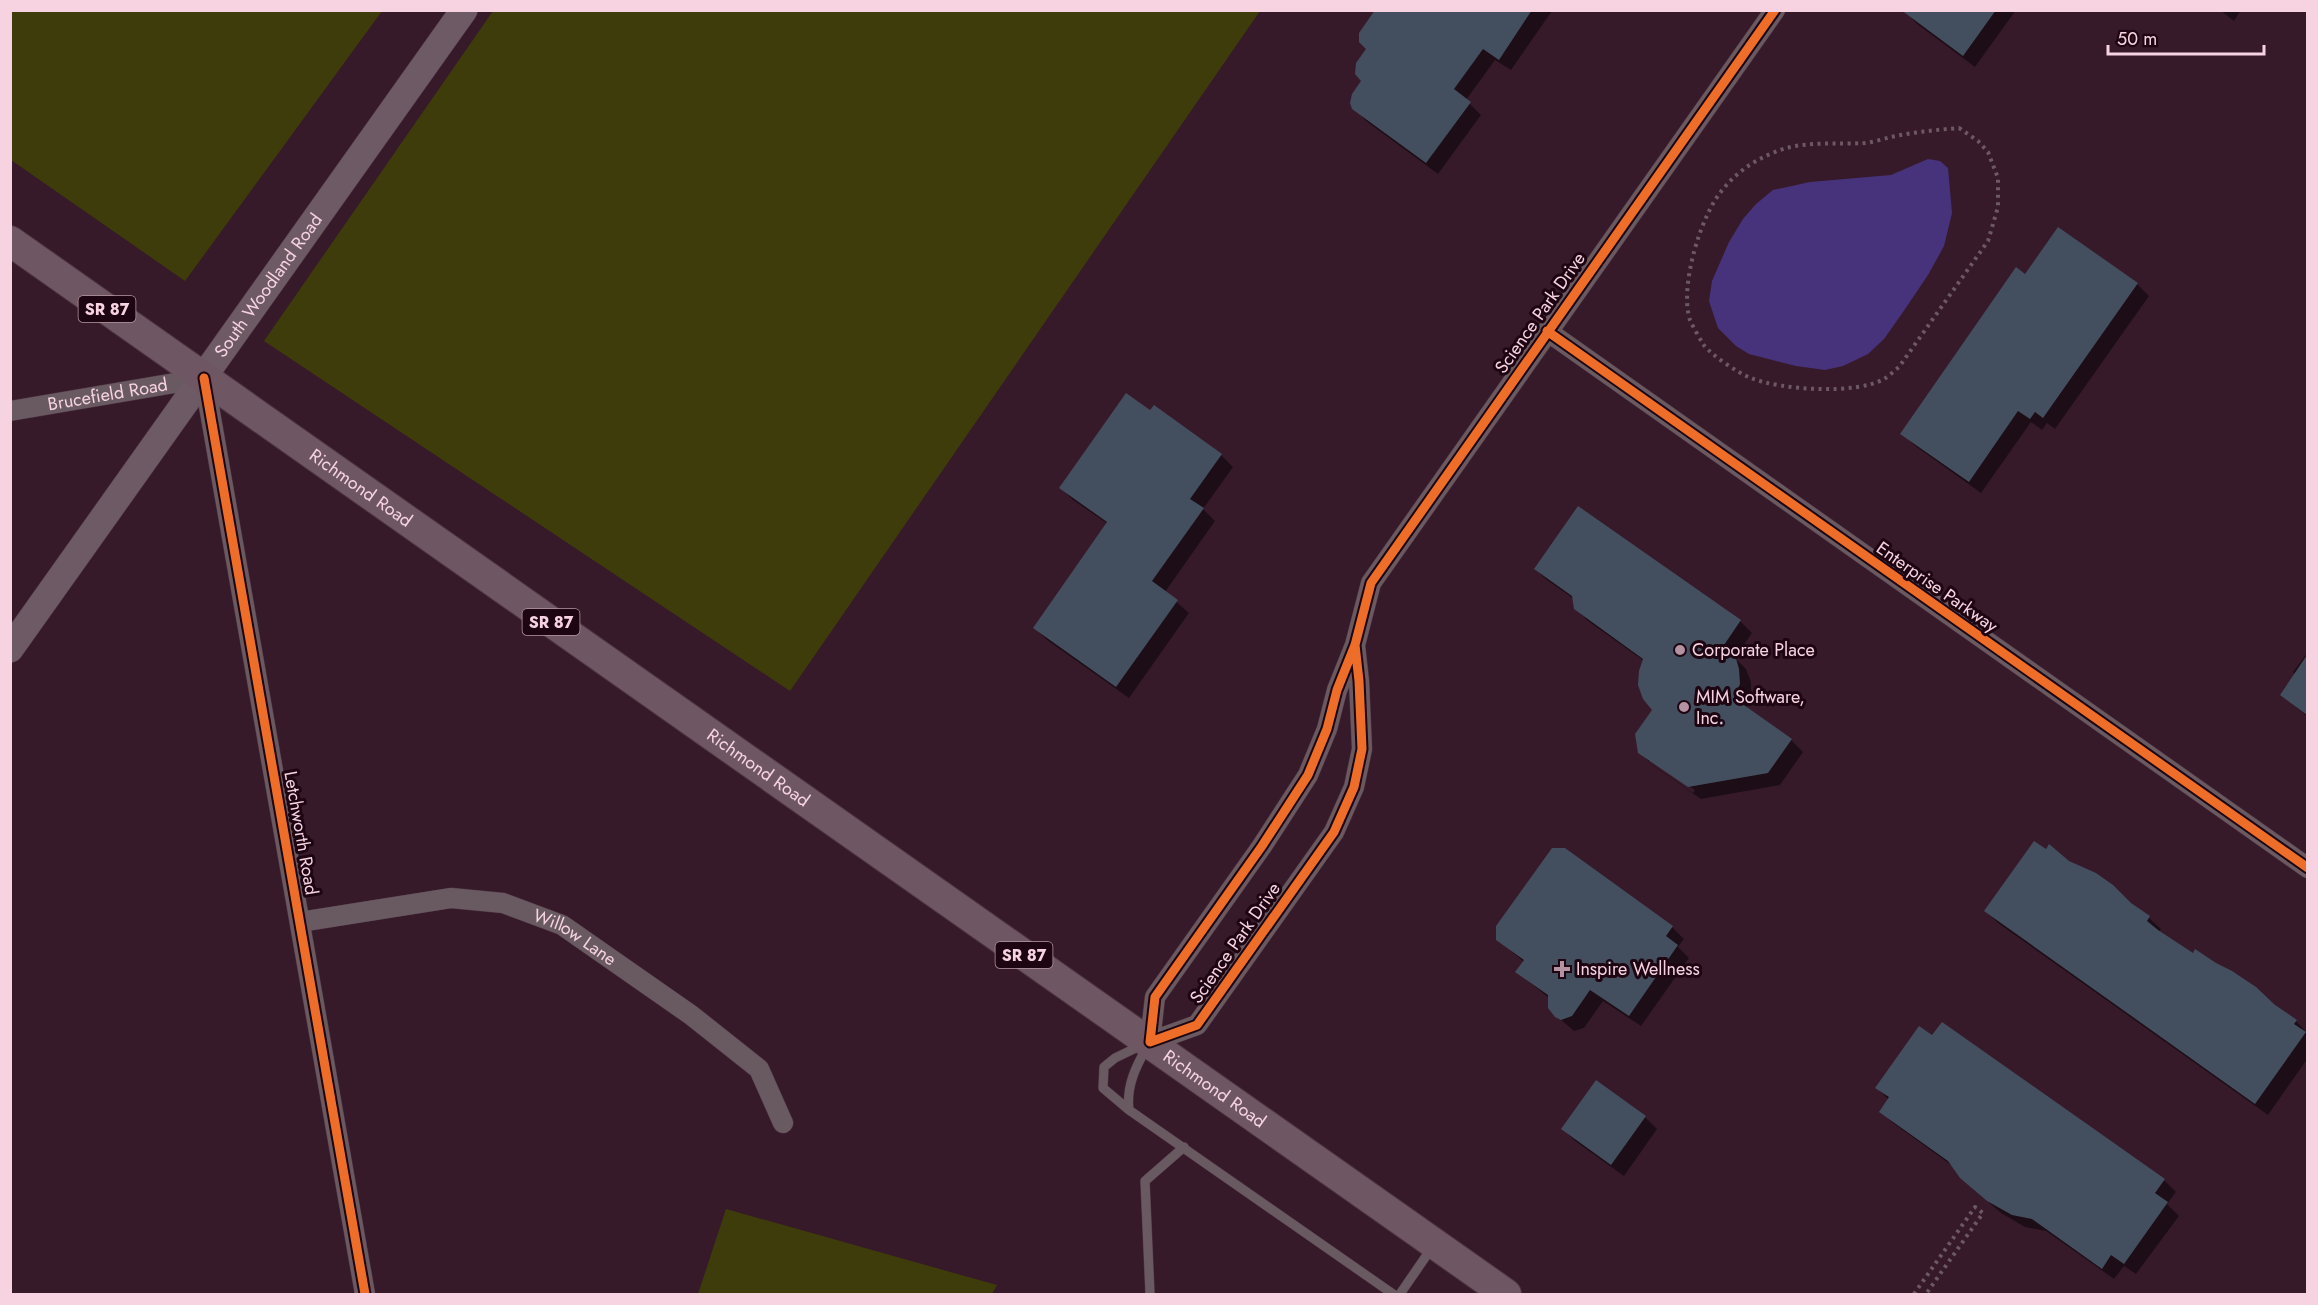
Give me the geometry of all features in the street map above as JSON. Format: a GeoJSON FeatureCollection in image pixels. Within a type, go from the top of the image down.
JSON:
{"type":"FeatureCollection","features":[{"type":"Feature","properties":{"kind":"main road","name":"Richmond Road"},"geometry":{"type":"LineString","coordinates":[[10,241],[1506,1294]]}},
{"type":"Feature","properties":{"kind":"street","name":"South Woodland Road"},"geometry":{"type":"LineString","coordinates":[[10,649],[464,10]]}},
{"type":"Feature","properties":{"kind":"street","name":"Science Park Drive"},"geometry":{"type":"LineString","coordinates":[[1355,645],[1362,749],[1354,787],[1334,832],[1197,1025],[1150,1042],[1155,997],[1262,846],[1308,775],[1327,729],[1337,690],[1355,645],[1371,583],[1775,10]]}},
{"type":"Feature","properties":{"kind":"street","name":"Enterprise Parkway"},"geometry":{"type":"LineString","coordinates":[[1547,331],[2307,868]]}},
{"type":"Feature","properties":{"kind":"street","name":"Brucefield Road"},"geometry":{"type":"LineString","coordinates":[[10,411],[204,378]]}},
{"type":"Feature","properties":{"kind":"street","name":"Letchworth Road"},"geometry":{"type":"LineString","coordinates":[[204,378],[364,1294]]}},
{"type":"Feature","properties":{"kind":"street","name":"Willow Lane"},"geometry":{"type":"LineString","coordinates":[[300,922],[451,898],[503,903],[562,925],[691,1015],[759,1069],[783,1123]]}},
{"type":"Feature","properties":{"kind":"lane"},"geometry":{"type":"LineString","coordinates":[[1150,1042],[1115,1058],[1104,1067],[1103,1088],[1129,1110],[1393,1294]]}},
{"type":"Feature","properties":{"kind":"lane"},"geometry":{"type":"LineString","coordinates":[[1129,1110],[1127,1093],[1139,1060],[1150,1042]]}},
{"type":"Feature","properties":{"kind":"lane"},"geometry":{"type":"LineString","coordinates":[[1150,1294],[1145,1181],[1184,1147]]}},
{"type":"Feature","properties":{"kind":"lane"},"geometry":{"type":"LineString","coordinates":[[1400,1294],[1434,1244]]}},
{"type":"Feature","properties":{"kind":"path"},"geometry":{"type":"LineString","coordinates":[[1959,128],[1978,141],[1988,152],[1998,178],[1998,207],[1988,241],[1899,368],[1883,379],[1843,388],[1808,389],[1779,385],[1751,378],[1726,363],[1704,345],[1690,319],[1687,291],[1699,231],[1710,207],[1724,188],[1748,165],[1778,150],[1801,145],[1867,143],[1927,131],[1959,128]]}},
{"type":"Feature","properties":{"kind":"path"},"geometry":{"type":"LineString","coordinates":[[1914,1294],[1975,1207],[1983,1213],[1926,1294]]}},
{"type":"Feature","properties":{"kind":"shaded area"},"geometry":{"type":"Polygon","coordinates":[[[11,10],[382,11],[185,281],[11,160],[11,10]]]}},
{"type":"Feature","properties":{"kind":"shaded area"},"geometry":{"type":"Polygon","coordinates":[[[493,11],[1260,11],[790,691],[264,341],[493,11]]]}},
{"type":"Feature","properties":{"kind":"shaded area"},"geometry":{"type":"Polygon","coordinates":[[[1928,159],[1940,161],[1948,168],[1952,213],[1944,246],[1928,275],[1884,339],[1868,354],[1843,366],[1825,370],[1796,366],[1749,354],[1736,346],[1718,328],[1709,301],[1712,281],[1729,242],[1743,219],[1773,190],[1810,182],[1891,175],[1928,159]]]}},
{"type":"Feature","properties":{"kind":"shaded area"},"geometry":{"type":"Polygon","coordinates":[[[726,1209],[997,1285],[992,1294],[698,1294],[726,1209]]]}},
{"type":"Feature","properties":{"kind":"building"},"geometry":{"type":"Polygon","coordinates":[[[1375,10],[1532,10],[1499,60],[1483,49],[1454,89],[1471,102],[1426,163],[1352,109],[1350,103],[1352,94],[1361,81],[1355,74],[1356,63],[1366,49],[1359,42],[1359,33],[1375,10]]]}},
{"type":"Feature","properties":{"kind":"building"},"geometry":{"type":"Polygon","coordinates":[[[1901,10],[1996,10],[1963,56],[1901,10]]]}},
{"type":"Feature","properties":{"kind":"building"},"geometry":{"type":"Polygon","coordinates":[[[2058,227],[2138,283],[2043,418],[2035,412],[2030,419],[2018,411],[1969,482],[1900,434],[2016,267],[2025,274],[2058,227]]]}},
{"type":"Feature","properties":{"kind":"building"},"geometry":{"type":"Polygon","coordinates":[[[1126,393],[1150,410],[1154,405],[1222,454],[1190,499],[1204,508],[1152,581],[1178,600],[1116,687],[1033,628],[1107,522],[1059,488],[1126,393]]]}},
{"type":"Feature","properties":{"kind":"building","name":"Corporate Place"},"geometry":{"type":"Polygon","coordinates":[[[1578,506],[1741,620],[1724,645],[1735,655],[1739,669],[1740,684],[1734,698],[1792,739],[1768,773],[1688,787],[1638,753],[1635,734],[1652,710],[1643,699],[1638,685],[1643,659],[1574,609],[1572,596],[1534,569],[1578,506]]]}},
{"type":"Feature","properties":{"kind":"building"},"geometry":{"type":"Polygon","coordinates":[[[2307,655],[2307,715],[2280,695],[2307,655]]]}},
{"type":"Feature","properties":{"kind":"building"},"geometry":{"type":"Polygon","coordinates":[[[2034,841],[2046,849],[2049,844],[2069,861],[2096,873],[2150,916],[2147,921],[2158,930],[2193,953],[2195,949],[2232,971],[2297,1020],[2294,1024],[2306,1032],[2255,1104],[1984,911],[2034,841]]]}},
{"type":"Feature","properties":{"kind":"building"},"geometry":{"type":"Polygon","coordinates":[[[1552,848],[1565,848],[1673,926],[1666,936],[1678,945],[1629,1016],[1590,990],[1572,1016],[1561,1020],[1555,1017],[1548,1008],[1548,995],[1515,972],[1524,960],[1496,940],[1496,926],[1552,848]]]}},
{"type":"Feature","properties":{"kind":"building"},"geometry":{"type":"Polygon","coordinates":[[[1942,1022],[2165,1179],[2155,1193],[2168,1202],[2124,1264],[2111,1255],[2102,1269],[2032,1219],[2012,1215],[1987,1201],[1960,1178],[1948,1161],[1879,1112],[1889,1097],[1875,1088],[1919,1026],[1932,1035],[1942,1022]]]}},
{"type":"Feature","properties":{"kind":"building"},"geometry":{"type":"Polygon","coordinates":[[[1596,1080],[1646,1116],[1611,1165],[1561,1129],[1596,1080]]]}},
{"type":"Feature","properties":{"kind":"cycle path"},"geometry":{"type":"LineString","coordinates":[[1355,645],[1362,749],[1354,787],[1334,832],[1197,1025],[1150,1042],[1155,997],[1262,846],[1308,775],[1327,729],[1337,690],[1355,645],[1371,583],[1775,10]]}},
{"type":"Feature","properties":{"kind":"cycle path"},"geometry":{"type":"LineString","coordinates":[[1547,331],[2308,868]]}},
{"type":"Feature","properties":{"kind":"cycle path"},"geometry":{"type":"LineString","coordinates":[[204,378],[365,1294]]}},
{"type":"Feature","properties":{"kind":"place","name":"Corporate Place"},"geometry":{"type":"Point","coordinates":[1680,650]}},
{"type":"Feature","properties":{"kind":"place","name":"MIM Software, Inc."},"geometry":{"type":"Point","coordinates":[1684,707]}},
{"type":"Feature","properties":{"kind":"place","name":"Inspire Wellness"},"geometry":{"type":"Point","coordinates":[1562,969]}}]}
